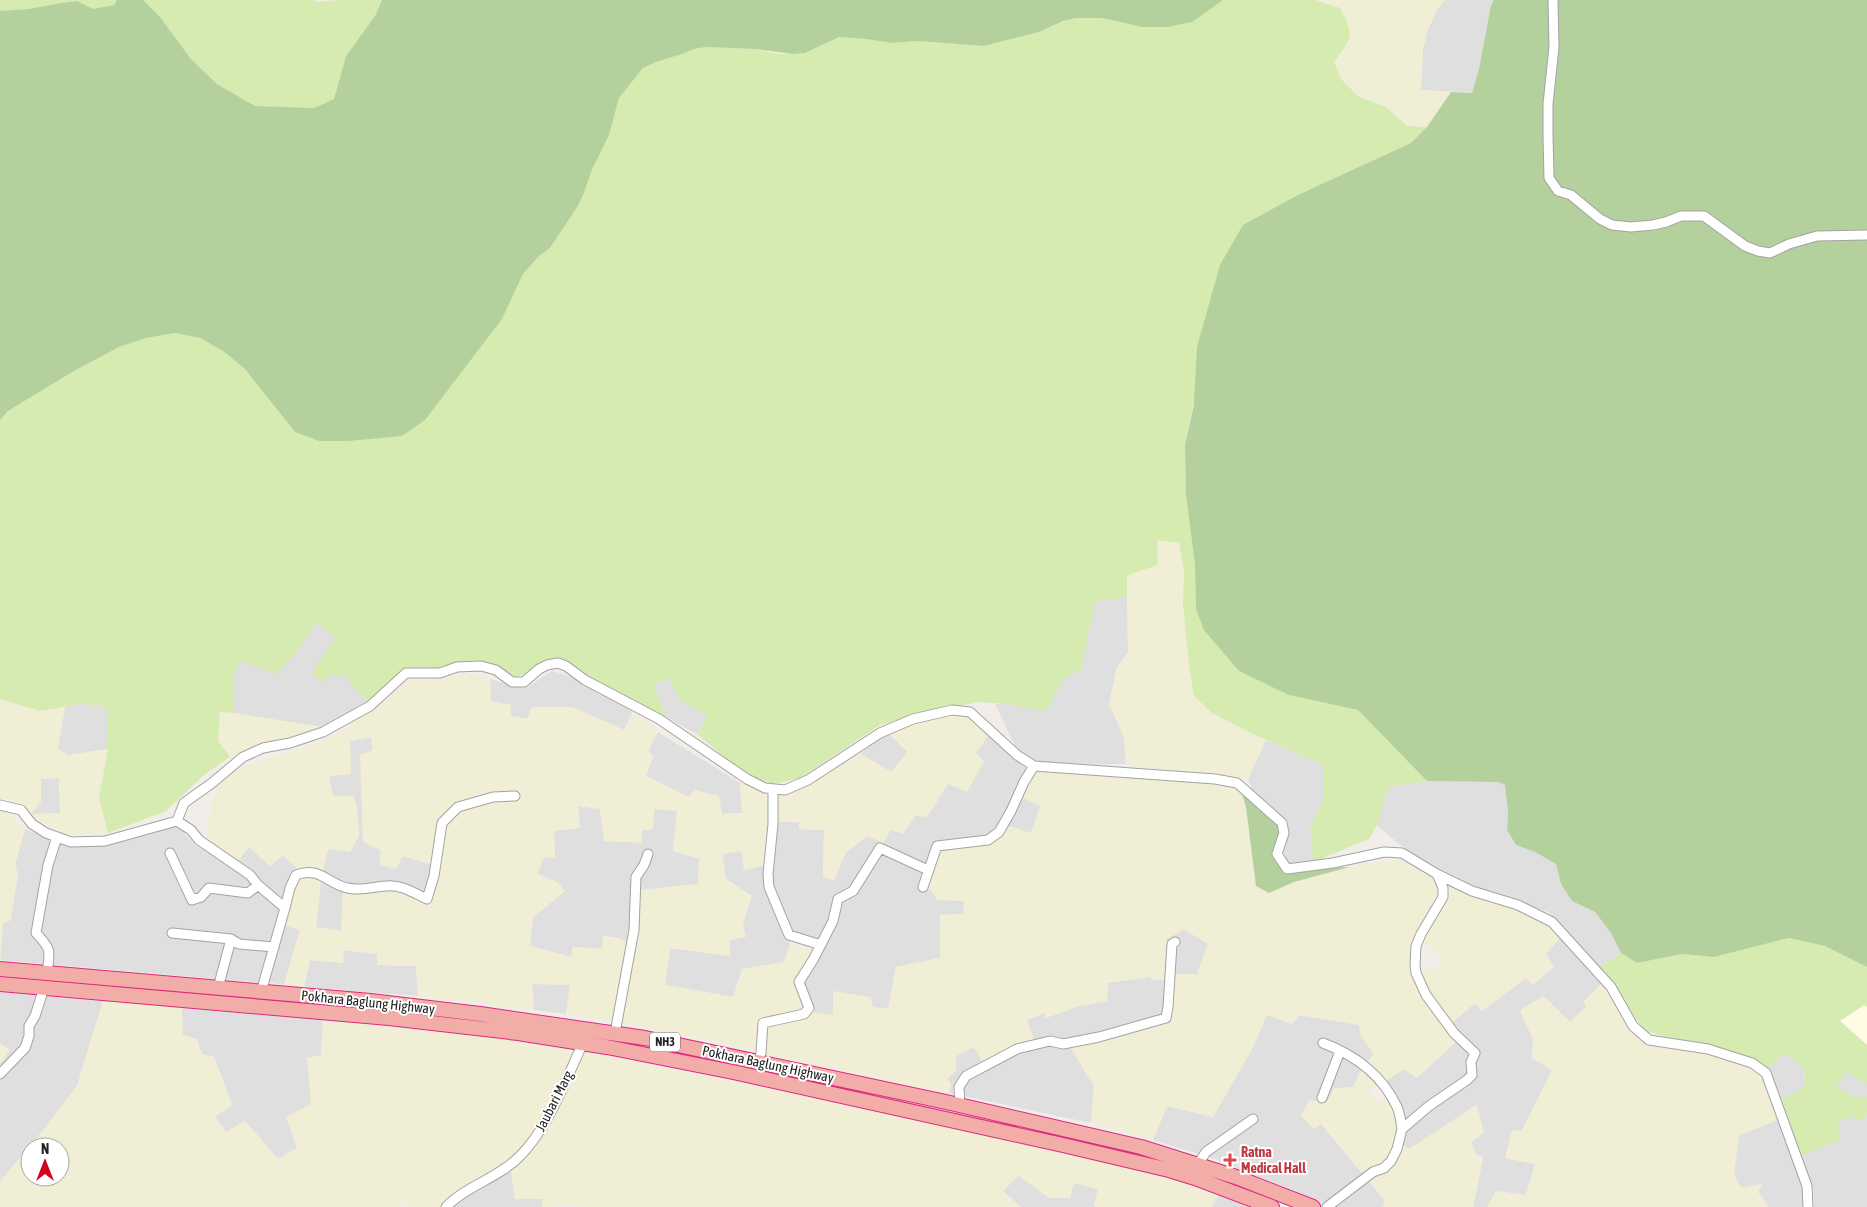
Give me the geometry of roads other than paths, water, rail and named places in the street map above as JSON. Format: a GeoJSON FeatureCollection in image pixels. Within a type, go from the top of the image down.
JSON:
{"type":"FeatureCollection","features":[{"type":"Feature","properties":{"kind":"highway","name":"Pokhara Baglung Highway"},"geometry":{"type":"LineString","coordinates":[[0,968],[371,1001],[615,1033],[960,1105],[1141,1147],[1236,1177],[1313,1207]]}},
{"type":"Feature","properties":{"kind":"highway","name":"Pokhara Baglung Highway"},"geometry":{"type":"LineString","coordinates":[[0,984],[389,1018],[518,1033],[583,1043],[733,1072],[1063,1145],[1186,1175],[1272,1207]]}},
{"type":"Feature","properties":{"kind":"street"},"geometry":{"type":"LineString","coordinates":[[1553,0],[1554,47],[1548,104],[1548,135],[1550,178],[1558,191],[1571,195],[1600,219],[1612,225],[1631,227],[1653,225],[1680,216],[1704,216],[1745,246],[1770,253],[1789,244],[1817,236],[1867,235]]}},
{"type":"Feature","properties":{"kind":"street"},"geometry":{"type":"LineString","coordinates":[[177,821],[184,803],[243,757],[263,748],[290,743],[323,732],[370,706],[406,673],[440,672],[468,666],[481,666],[496,670],[512,682],[524,682],[539,669],[558,663],[566,666],[585,680],[659,719],[747,779],[765,788],[785,790],[808,780],[880,733],[913,719],[952,710],[970,712],[1017,755],[1034,766],[1215,779],[1237,784],[1282,822],[1284,833],[1277,854],[1287,869],[1333,863],[1384,852],[1402,853],[1437,874],[1472,891],[1518,905],[1552,922],[1611,987],[1633,1026],[1649,1040],[1708,1049],[1752,1063],[1766,1073],[1807,1186],[1808,1207]]}},
{"type":"Feature","properties":{"kind":"street"},"geometry":{"type":"LineString","coordinates":[[924,887],[937,846],[988,840],[999,832],[1034,766]]}},
{"type":"Feature","properties":{"kind":"street"},"geometry":{"type":"LineString","coordinates":[[773,789],[773,824],[768,874],[770,887],[789,935],[821,945]]}},
{"type":"Feature","properties":{"kind":"street"},"geometry":{"type":"LineString","coordinates":[[261,992],[290,888],[296,875],[306,871],[323,876],[345,887],[366,890],[387,885],[400,887],[427,898],[434,876],[442,823],[458,807],[493,797],[515,796]]}},
{"type":"Feature","properties":{"kind":"street"},"geometry":{"type":"LineString","coordinates":[[0,805],[21,810],[32,824],[71,842],[105,841],[177,821],[191,830],[199,840],[250,875],[285,908]]}},
{"type":"Feature","properties":{"kind":"street"},"geometry":{"type":"LineString","coordinates":[[47,973],[50,950],[36,933],[48,865],[57,837]]}},
{"type":"Feature","properties":{"kind":"street"},"geometry":{"type":"LineString","coordinates":[[758,1062],[761,1053],[763,1023],[804,1014],[809,1008],[799,982],[833,921],[838,899],[853,891],[880,848],[928,870]]}},
{"type":"Feature","properties":{"kind":"street"},"geometry":{"type":"LineString","coordinates":[[170,853],[192,900],[201,897],[209,888],[248,893],[258,884]]}},
{"type":"Feature","properties":{"kind":"street"},"geometry":{"type":"LineString","coordinates":[[615,1033],[634,930],[636,877],[644,865],[648,854]]}},
{"type":"Feature","properties":{"kind":"street"},"geometry":{"type":"LineString","coordinates":[[1402,1130],[1429,1106],[1472,1075],[1471,1062],[1475,1053],[1454,1033],[1426,995],[1416,973],[1416,946],[1421,934],[1444,897],[1443,888],[1437,874]]}},
{"type":"Feature","properties":{"kind":"street"},"geometry":{"type":"LineString","coordinates":[[172,933],[231,939],[239,944],[274,946]]}},
{"type":"Feature","properties":{"kind":"street"},"geometry":{"type":"LineString","coordinates":[[218,988],[231,939]]}},
{"type":"Feature","properties":{"kind":"street"},"geometry":{"type":"LineString","coordinates":[[960,1105],[959,1087],[966,1076],[1017,1049],[1050,1041],[1063,1044],[1099,1037],[1166,1018],[1172,944],[1175,942]]}},
{"type":"Feature","properties":{"kind":"street"},"geometry":{"type":"LineString","coordinates":[[0,1074],[25,1048],[29,1036],[29,1026],[35,1016],[44,988]]}},
{"type":"Feature","properties":{"kind":"street","name":"Jaubari Marg"},"geometry":{"type":"LineString","coordinates":[[446,1207],[453,1200],[488,1180],[519,1157],[540,1131],[583,1043]]}},
{"type":"Feature","properties":{"kind":"street"},"geometry":{"type":"LineString","coordinates":[[1323,1043],[1353,1058],[1385,1085],[1398,1108],[1402,1130],[1392,1161],[1326,1207]]}},
{"type":"Feature","properties":{"kind":"street"},"geometry":{"type":"LineString","coordinates":[[1322,1098],[1340,1050]]}},
{"type":"Feature","properties":{"kind":"street"},"geometry":{"type":"LineString","coordinates":[[1198,1164],[1206,1152],[1253,1119]]}},
{"type":"Feature","properties":{"kind":"place","name":"Ratna Medical Hall"},"geometry":{"type":"Point","coordinates":[1230,1160]}}]}
